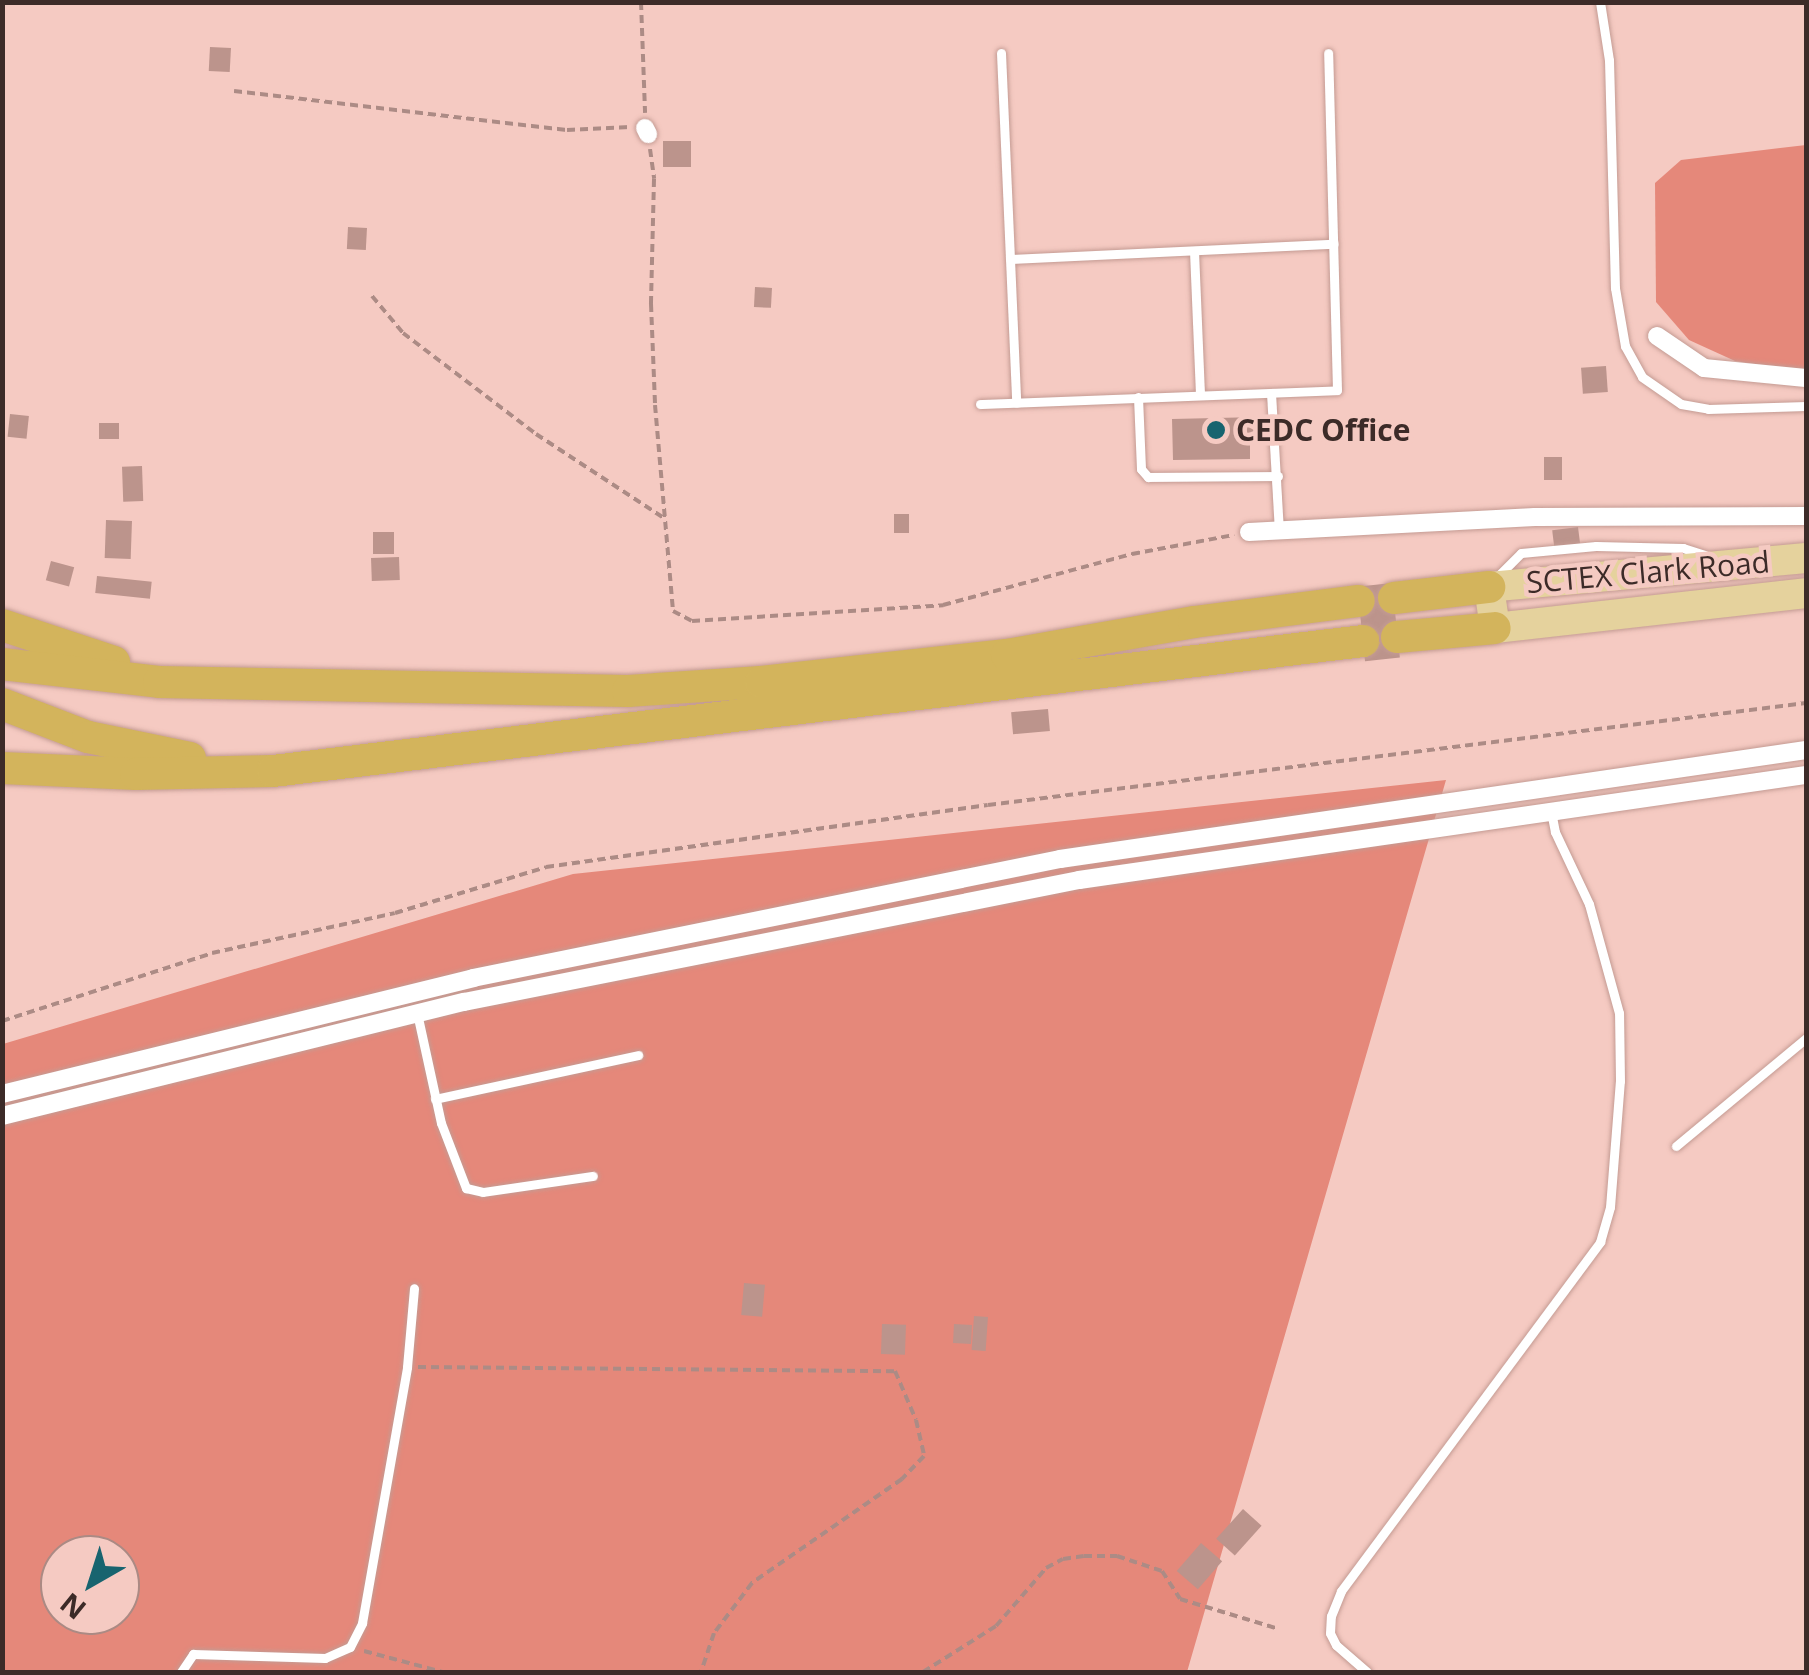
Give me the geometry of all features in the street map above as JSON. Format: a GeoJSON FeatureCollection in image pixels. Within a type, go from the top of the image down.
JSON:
{"type":"FeatureCollection","features":[{"type":"Feature","properties":{"kind":"highway"},"geometry":{"type":"LineString","coordinates":[[1394,598],[1489,586]]}},
{"type":"Feature","properties":{"kind":"highway"},"geometry":{"type":"LineString","coordinates":[[2,664],[159,682],[207,680],[516,692],[691,688],[1007,656],[1194,622],[1358,602]]}},
{"type":"Feature","properties":{"kind":"highway"},"geometry":{"type":"LineString","coordinates":[[2,626],[72,651],[207,680]]}},
{"type":"Feature","properties":{"kind":"highway"},"geometry":{"type":"LineString","coordinates":[[1398,638],[1495,628]]}},
{"type":"Feature","properties":{"kind":"highway"},"geometry":{"type":"LineString","coordinates":[[2,768],[212,774],[274,771],[1362,641]]}},
{"type":"Feature","properties":{"kind":"highway"},"geometry":{"type":"LineString","coordinates":[[2,704],[88,737],[158,753],[316,763]]}},
{"type":"Feature","properties":{"kind":"main road","name":"SCTEX Clark Road"},"geometry":{"type":"LineString","coordinates":[[1489,586],[1806,558]]}},
{"type":"Feature","properties":{"kind":"main road"},"geometry":{"type":"LineString","coordinates":[[1489,586],[1495,628]]}},
{"type":"Feature","properties":{"kind":"main road","name":"SCTEX Clark Road"},"geometry":{"type":"LineString","coordinates":[[1495,628],[1806,593]]}},
{"type":"Feature","properties":{"kind":"street"},"geometry":{"type":"LineString","coordinates":[[1657,336],[1704,368],[1806,378]]}},
{"type":"Feature","properties":{"kind":"street"},"geometry":{"type":"LineString","coordinates":[[1249,532],[1535,517],[1806,516]]}},
{"type":"Feature","properties":{"kind":"street"},"geometry":{"type":"LineString","coordinates":[[2,1094],[400,994],[1116,849],[1806,750]]}},
{"type":"Feature","properties":{"kind":"street"},"geometry":{"type":"LineString","coordinates":[[2,1116],[417,1013],[1130,872],[1806,775]]}},
{"type":"Feature","properties":{"kind":"lane"},"geometry":{"type":"LineString","coordinates":[[1600,2],[1610,60],[1617,313],[1632,361],[1654,388],[1694,407],[1806,406]]}},
{"type":"Feature","properties":{"kind":"lane"},"geometry":{"type":"LineString","coordinates":[[1002,53],[1016,402]]}},
{"type":"Feature","properties":{"kind":"lane"},"geometry":{"type":"LineString","coordinates":[[980,404],[1332,390],[1339,386],[1328,53]]}},
{"type":"Feature","properties":{"kind":"lane"},"geometry":{"type":"LineString","coordinates":[[1010,258],[1334,244]]}},
{"type":"Feature","properties":{"kind":"lane"},"geometry":{"type":"LineString","coordinates":[[1194,251],[1200,395]]}},
{"type":"Feature","properties":{"kind":"lane"},"geometry":{"type":"LineString","coordinates":[[1271,393],[1279,530]]}},
{"type":"Feature","properties":{"kind":"lane"},"geometry":{"type":"LineString","coordinates":[[1138,397],[1141,469],[1148,477],[1278,476]]}},
{"type":"Feature","properties":{"kind":"lane"},"geometry":{"type":"LineString","coordinates":[[1367,1672],[1336,1645],[1330,1633],[1331,1616],[1342,1591],[1600,1242],[1610,1207],[1620,1081],[1618,1013],[1589,904],[1555,832],[1550,811]]}},
{"type":"Feature","properties":{"kind":"lane"},"geometry":{"type":"LineString","coordinates":[[906,890],[911,914]]}},
{"type":"Feature","properties":{"kind":"lane"},"geometry":{"type":"LineString","coordinates":[[417,1013],[435,1099],[458,1176],[466,1188],[483,1192],[593,1176]]}},
{"type":"Feature","properties":{"kind":"lane"},"geometry":{"type":"LineString","coordinates":[[1676,1146],[1806,1038]]}},
{"type":"Feature","properties":{"kind":"lane"},"geometry":{"type":"LineString","coordinates":[[435,1099],[638,1055]]}},
{"type":"Feature","properties":{"kind":"lane"},"geometry":{"type":"LineString","coordinates":[[181,1672],[194,1654],[325,1658],[350,1647],[362,1623],[407,1366],[414,1288]]}},
{"type":"Feature","properties":{"kind":"path"},"geometry":{"type":"LineString","coordinates":[[641,2],[646,131],[654,179],[651,304],[673,610],[692,621],[943,606],[1132,554],[1249,532]]}},
{"type":"Feature","properties":{"kind":"path"},"geometry":{"type":"LineString","coordinates":[[234,91],[568,130],[646,131]]}},
{"type":"Feature","properties":{"kind":"path"},"geometry":{"type":"LineString","coordinates":[[372,296],[403,334],[536,434],[664,518]]}},
{"type":"Feature","properties":{"kind":"path"},"geometry":{"type":"LineString","coordinates":[[2,1021],[231,948],[395,913],[546,867],[988,805],[1806,703]]}},
{"type":"Feature","properties":{"kind":"path"},"geometry":{"type":"LineString","coordinates":[[407,1366],[895,1371],[916,1420],[924,1456],[902,1479],[752,1583],[714,1633],[701,1672]]}},
{"type":"Feature","properties":{"kind":"path"},"geometry":{"type":"LineString","coordinates":[[924,1672],[996,1626],[1046,1568],[1063,1559],[1084,1556],[1116,1556],[1162,1571],[1180,1599],[1279,1629]]}},
{"type":"Feature","properties":{"kind":"path"},"geometry":{"type":"LineString","coordinates":[[350,1647],[443,1672]]}},
{"type":"Feature","properties":{"kind":"shaded area"},"geometry":{"type":"Polygon","coordinates":[[[1806,145],[1806,372],[1735,361],[1689,340],[1656,302],[1655,183],[1681,160],[1806,145]]]}},
{"type":"Feature","properties":{"kind":"shaded area"},"geometry":{"type":"Polygon","coordinates":[[[1446,780],[1187,1672],[3,1672],[3,1044],[573,874],[1446,780]]]}},
{"type":"Feature","properties":{"kind":"building"},"geometry":{"type":"Polygon","coordinates":[[[210,47],[231,48],[230,72],[209,71],[210,47]]]}},
{"type":"Feature","properties":{"kind":"building"},"geometry":{"type":"Polygon","coordinates":[[[663,141],[691,141],[691,167],[663,167],[663,141]]]}},
{"type":"Feature","properties":{"kind":"building"},"geometry":{"type":"Polygon","coordinates":[[[348,227],[367,228],[366,250],[347,249],[348,227]]]}},
{"type":"Feature","properties":{"kind":"building"},"geometry":{"type":"Polygon","coordinates":[[[755,287],[772,288],[771,308],[754,307],[755,287]]]}},
{"type":"Feature","properties":{"kind":"building"},"geometry":{"type":"Polygon","coordinates":[[[1606,366],[1608,392],[1583,394],[1581,368],[1606,366]]]}},
{"type":"Feature","properties":{"kind":"building"},"geometry":{"type":"Polygon","coordinates":[[[10,414],[29,416],[26,439],[8,437],[10,414]]]}},
{"type":"Feature","properties":{"kind":"building","name":"CEDC Office"},"geometry":{"type":"Polygon","coordinates":[[[1259,417],[1260,440],[1250,440],[1250,459],[1173,460],[1172,419],[1259,417]]]}},
{"type":"Feature","properties":{"kind":"building"},"geometry":{"type":"Polygon","coordinates":[[[99,423],[119,423],[119,439],[99,439],[99,423]]]}},
{"type":"Feature","properties":{"kind":"building"},"geometry":{"type":"Polygon","coordinates":[[[1544,457],[1562,457],[1562,480],[1544,480],[1544,457]]]}},
{"type":"Feature","properties":{"kind":"building"},"geometry":{"type":"Polygon","coordinates":[[[142,466],[143,501],[123,502],[122,467],[142,466]]]}},
{"type":"Feature","properties":{"kind":"building"},"geometry":{"type":"Polygon","coordinates":[[[894,514],[909,514],[909,533],[894,533],[894,514]]]}},
{"type":"Feature","properties":{"kind":"building"},"geometry":{"type":"Polygon","coordinates":[[[106,520],[132,521],[131,559],[105,558],[106,520]]]}},
{"type":"Feature","properties":{"kind":"building"},"geometry":{"type":"Polygon","coordinates":[[[1578,527],[1580,544],[1554,547],[1552,530],[1578,527]]]}},
{"type":"Feature","properties":{"kind":"building"},"geometry":{"type":"Polygon","coordinates":[[[373,532],[394,532],[394,554],[373,554],[373,532]]]}},
{"type":"Feature","properties":{"kind":"building"},"geometry":{"type":"Polygon","coordinates":[[[399,557],[400,580],[372,581],[371,558],[399,557]]]}},
{"type":"Feature","properties":{"kind":"building"},"geometry":{"type":"Polygon","coordinates":[[[51,561],[74,567],[69,587],[46,580],[51,561]]]}},
{"type":"Feature","properties":{"kind":"building"},"geometry":{"type":"Polygon","coordinates":[[[97,576],[152,582],[150,599],[95,593],[97,576]]]}},
{"type":"Feature","properties":{"kind":"building"},"geometry":{"type":"Polygon","coordinates":[[[1392,583],[1400,658],[1365,661],[1357,587],[1392,583]]]}},
{"type":"Feature","properties":{"kind":"building"},"geometry":{"type":"Polygon","coordinates":[[[1048,709],[1050,731],[1013,734],[1011,712],[1048,709]]]}},
{"type":"Feature","properties":{"kind":"building"},"geometry":{"type":"Polygon","coordinates":[[[744,1283],[765,1285],[762,1317],[741,1315],[744,1283]]]}},
{"type":"Feature","properties":{"kind":"building"},"geometry":{"type":"Polygon","coordinates":[[[974,1316],[988,1317],[986,1351],[972,1350],[974,1316]]]}},
{"type":"Feature","properties":{"kind":"building"},"geometry":{"type":"Polygon","coordinates":[[[882,1324],[906,1325],[905,1355],[881,1354],[882,1324]]]}},
{"type":"Feature","properties":{"kind":"building"},"geometry":{"type":"Polygon","coordinates":[[[954,1324],[972,1325],[971,1344],[953,1343],[954,1324]]]}},
{"type":"Feature","properties":{"kind":"building"},"geometry":{"type":"Polygon","coordinates":[[[1243,1509],[1262,1526],[1235,1555],[1216,1539],[1243,1509]]]}},
{"type":"Feature","properties":{"kind":"building"},"geometry":{"type":"Polygon","coordinates":[[[1201,1543],[1222,1561],[1198,1589],[1177,1571],[1201,1543]]]}},
{"type":"Feature","properties":{"kind":"place","name":"CEDC Office"},"geometry":{"type":"Point","coordinates":[1216,430]}}]}
